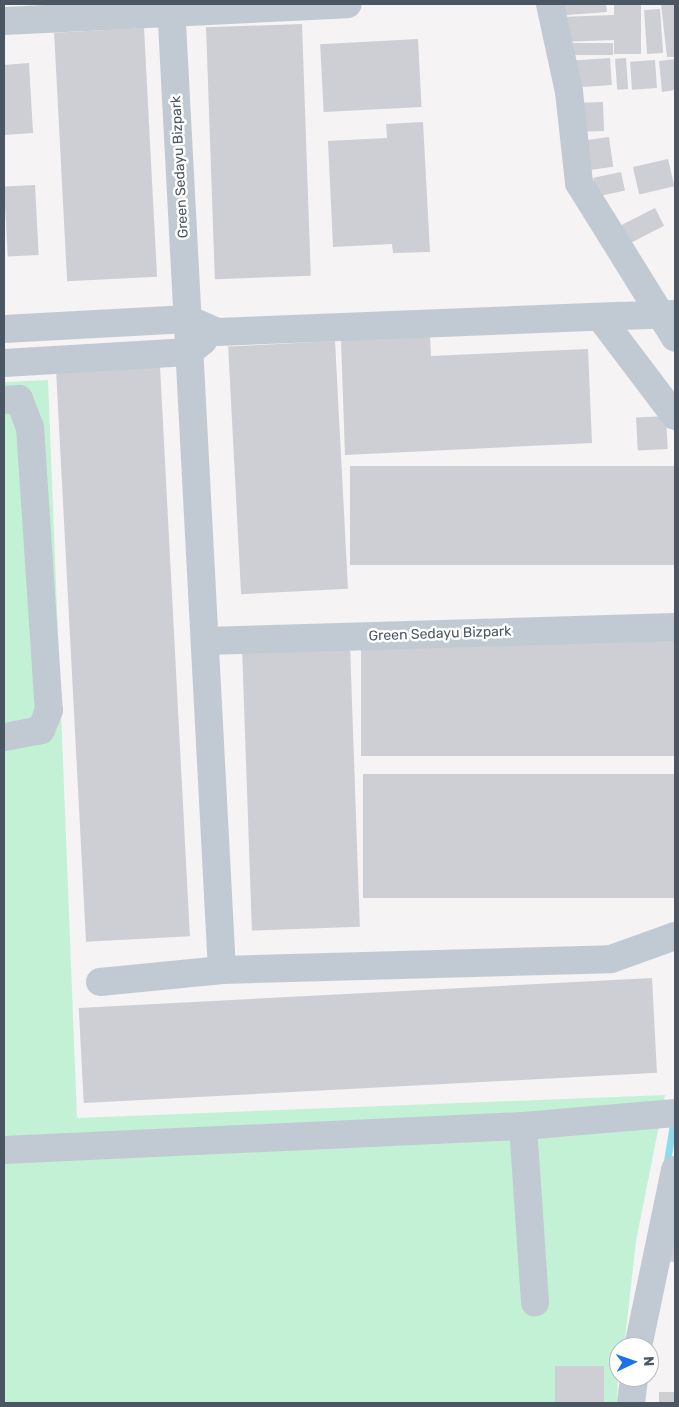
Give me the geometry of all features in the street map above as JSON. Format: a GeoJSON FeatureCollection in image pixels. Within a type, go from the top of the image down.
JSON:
{"type":"FeatureCollection","features":[{"type":"Feature","properties":{"kind":"street"},"geometry":{"type":"LineString","coordinates":[[4,21],[171,9],[348,4]]}},
{"type":"Feature","properties":{"kind":"street"},"geometry":{"type":"LineString","coordinates":[[550,4],[569,92],[579,183],[675,338]]}},
{"type":"Feature","properties":{"kind":"street","name":"Green Sedayu Bizpark"},"geometry":{"type":"LineString","coordinates":[[171,9],[222,970]]}},
{"type":"Feature","properties":{"kind":"street"},"geometry":{"type":"LineString","coordinates":[[4,329],[188,319],[217,332],[675,314]]}},
{"type":"Feature","properties":{"kind":"street"},"geometry":{"type":"LineString","coordinates":[[611,317],[675,416]]}},
{"type":"Feature","properties":{"kind":"street"},"geometry":{"type":"LineString","coordinates":[[4,363],[189,352],[217,332]]}},
{"type":"Feature","properties":{"kind":"street"},"geometry":{"type":"LineString","coordinates":[[4,400],[19,399],[30,427],[49,710],[41,730],[4,737]]}},
{"type":"Feature","properties":{"kind":"street","name":"Green Sedayu Bizpark"},"geometry":{"type":"LineString","coordinates":[[204,641],[675,627]]}},
{"type":"Feature","properties":{"kind":"street"},"geometry":{"type":"LineString","coordinates":[[100,982],[222,970],[611,960],[675,936]]}},
{"type":"Feature","properties":{"kind":"street"},"geometry":{"type":"LineString","coordinates":[[4,1150],[523,1126],[675,1113]]}},
{"type":"Feature","properties":{"kind":"street"},"geometry":{"type":"LineString","coordinates":[[523,1126],[535,1303]]}},
{"type":"Feature","properties":{"kind":"street"},"geometry":{"type":"LineString","coordinates":[[642,1337],[663,1284],[674,1179]]}},
{"type":"Feature","properties":{"kind":"street"},"geometry":{"type":"LineString","coordinates":[[631,1403],[633,1387]]}},
{"type":"Feature","properties":{"kind":"green space"},"geometry":{"type":"Polygon","coordinates":[[[48,380],[77,1118],[665,1095],[636,1241],[625,1337],[609,1337],[609,1387],[618,1387],[617,1403],[4,1403],[4,382],[48,380]]]}},
{"type":"Feature","properties":{"kind":"building"},"geometry":{"type":"Polygon","coordinates":[[[554,4],[606,4],[607,12],[555,16],[554,4]]]}},
{"type":"Feature","properties":{"kind":"building"},"geometry":{"type":"Polygon","coordinates":[[[614,4],[641,4],[641,54],[614,54],[614,4]]]}},
{"type":"Feature","properties":{"kind":"building"},"geometry":{"type":"Polygon","coordinates":[[[661,4],[675,4],[675,57],[667,57],[661,4]]]}},
{"type":"Feature","properties":{"kind":"building"},"geometry":{"type":"Polygon","coordinates":[[[660,9],[663,53],[647,54],[644,10],[660,9]]]}},
{"type":"Feature","properties":{"kind":"building"},"geometry":{"type":"Polygon","coordinates":[[[614,15],[615,40],[560,42],[559,17],[614,15]]]}},
{"type":"Feature","properties":{"kind":"building"},"geometry":{"type":"Polygon","coordinates":[[[302,24],[311,276],[215,279],[206,27],[302,24]]]}},
{"type":"Feature","properties":{"kind":"building"},"geometry":{"type":"Polygon","coordinates":[[[144,28],[157,277],[67,281],[54,33],[144,28]]]}},
{"type":"Feature","properties":{"kind":"building"},"geometry":{"type":"Polygon","coordinates":[[[418,39],[422,107],[324,112],[320,44],[418,39]]]}},
{"type":"Feature","properties":{"kind":"building"},"geometry":{"type":"Polygon","coordinates":[[[565,43],[613,43],[613,55],[565,55],[565,43]]]}},
{"type":"Feature","properties":{"kind":"building"},"geometry":{"type":"Polygon","coordinates":[[[610,58],[612,85],[572,88],[570,61],[610,58]]]}},
{"type":"Feature","properties":{"kind":"building"},"geometry":{"type":"Polygon","coordinates":[[[626,58],[628,89],[617,90],[615,59],[626,58]]]}},
{"type":"Feature","properties":{"kind":"building"},"geometry":{"type":"Polygon","coordinates":[[[675,59],[675,90],[662,92],[659,61],[675,59]]]}},
{"type":"Feature","properties":{"kind":"building"},"geometry":{"type":"Polygon","coordinates":[[[655,60],[657,88],[632,90],[630,62],[655,60]]]}},
{"type":"Feature","properties":{"kind":"building"},"geometry":{"type":"Polygon","coordinates":[[[29,63],[33,133],[4,135],[4,65],[29,63]]]}},
{"type":"Feature","properties":{"kind":"building"},"geometry":{"type":"Polygon","coordinates":[[[603,102],[604,131],[582,132],[581,103],[603,102]]]}},
{"type":"Feature","properties":{"kind":"building"},"geometry":{"type":"Polygon","coordinates":[[[423,122],[430,252],[393,253],[392,244],[333,247],[328,141],[387,138],[386,124],[423,122]]]}},
{"type":"Feature","properties":{"kind":"building"},"geometry":{"type":"Polygon","coordinates":[[[609,137],[613,167],[582,171],[578,141],[609,137]]]}},
{"type":"Feature","properties":{"kind":"building"},"geometry":{"type":"Polygon","coordinates":[[[668,159],[674,186],[639,194],[633,167],[668,159]]]}},
{"type":"Feature","properties":{"kind":"building"},"geometry":{"type":"Polygon","coordinates":[[[621,172],[625,191],[598,196],[594,178],[621,172]]]}},
{"type":"Feature","properties":{"kind":"building"},"geometry":{"type":"Polygon","coordinates":[[[35,185],[39,255],[8,257],[4,187],[35,185]]]}},
{"type":"Feature","properties":{"kind":"building"},"geometry":{"type":"Polygon","coordinates":[[[655,208],[664,226],[628,244],[618,227],[655,208]]]}},
{"type":"Feature","properties":{"kind":"building"},"geometry":{"type":"Polygon","coordinates":[[[430,336],[431,356],[588,349],[592,443],[345,455],[341,340],[430,336]]]}},
{"type":"Feature","properties":{"kind":"building"},"geometry":{"type":"Polygon","coordinates":[[[335,341],[348,589],[241,594],[228,347],[335,341]]]}},
{"type":"Feature","properties":{"kind":"building"},"geometry":{"type":"Polygon","coordinates":[[[160,366],[190,936],[86,942],[56,371],[160,366]]]}},
{"type":"Feature","properties":{"kind":"building"},"geometry":{"type":"Polygon","coordinates":[[[666,416],[668,449],[638,451],[636,418],[666,416]]]}},
{"type":"Feature","properties":{"kind":"building"},"geometry":{"type":"Polygon","coordinates":[[[350,466],[675,466],[675,565],[350,565],[350,466]]]}},
{"type":"Feature","properties":{"kind":"building"},"geometry":{"type":"Polygon","coordinates":[[[361,636],[675,636],[675,756],[361,756],[361,636]]]}},
{"type":"Feature","properties":{"kind":"building"},"geometry":{"type":"Polygon","coordinates":[[[350,645],[360,927],[252,931],[242,649],[350,645]]]}},
{"type":"Feature","properties":{"kind":"building"},"geometry":{"type":"Polygon","coordinates":[[[363,774],[674,774],[674,898],[363,898],[363,774]]]}},
{"type":"Feature","properties":{"kind":"building"},"geometry":{"type":"Polygon","coordinates":[[[652,978],[657,1073],[84,1103],[79,1008],[652,978]]]}},
{"type":"Feature","properties":{"kind":"building"},"geometry":{"type":"Polygon","coordinates":[[[675,1234],[675,1262],[663,1261],[675,1234]]]}},
{"type":"Feature","properties":{"kind":"building"},"geometry":{"type":"Polygon","coordinates":[[[555,1366],[604,1366],[604,1403],[555,1403],[555,1366]]]}},
{"type":"Feature","properties":{"kind":"building"},"geometry":{"type":"Polygon","coordinates":[[[659,1392],[675,1392],[675,1403],[659,1403],[659,1392]]]}},
{"type":"Feature","properties":{"kind":"waterway"},"geometry":{"type":"LineString","coordinates":[[666,1167],[674,1118]]}}]}
